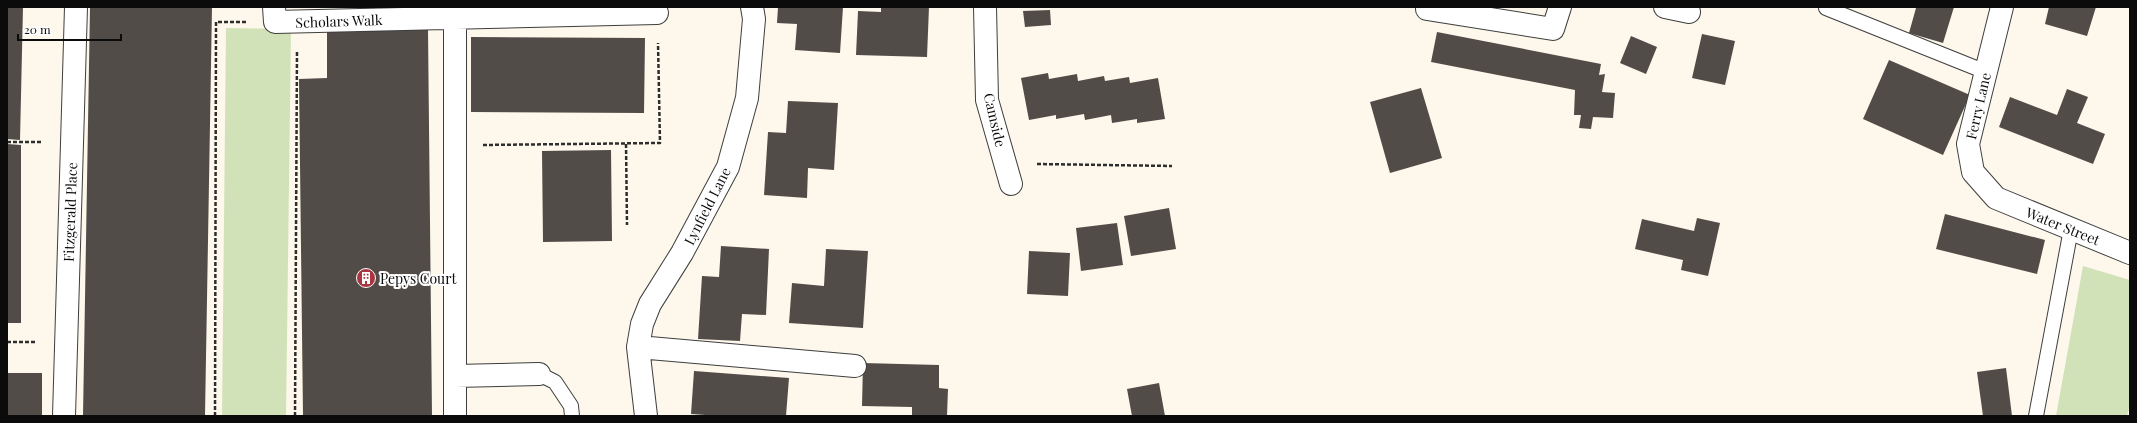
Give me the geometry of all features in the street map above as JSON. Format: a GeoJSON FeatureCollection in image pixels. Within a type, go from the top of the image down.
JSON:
{"type":"FeatureCollection","features":[{"type":"Feature","properties":{"kind":"street","name":"Fitzgerald Place"},"geometry":{"type":"LineString","coordinates":[[64,416],[76,7]]}},
{"type":"Feature","properties":{"kind":"street","name":"Lynfield Lane"},"geometry":{"type":"LineString","coordinates":[[646,416],[638,347],[642,324],[650,304],[682,253],[728,167],[747,98],[754,19],[752,7]]}},
{"type":"Feature","properties":{"kind":"street","name":"Camside"},"geometry":{"type":"LineString","coordinates":[[985,7],[987,100],[1008,174]]}},
{"type":"Feature","properties":{"kind":"street"},"geometry":{"type":"LineString","coordinates":[[1427,9],[1553,29],[1560,7]]}},
{"type":"Feature","properties":{"kind":"street"},"geometry":{"type":"LineString","coordinates":[[1666,7],[1689,12]]}},
{"type":"Feature","properties":{"kind":"street","name":"Ferry Lane"},"geometry":{"type":"LineString","coordinates":[[1996,198],[1973,172],[1968,144],[2002,7]]}},
{"type":"Feature","properties":{"kind":"street","name":"Scholars Walk"},"geometry":{"type":"LineString","coordinates":[[275,15],[297,22],[419,13],[455,17],[657,13]]}},
{"type":"Feature","properties":{"kind":"street"},"geometry":{"type":"LineString","coordinates":[[455,17],[455,416]]}},
{"type":"Feature","properties":{"kind":"street","name":"Water Street"},"geometry":{"type":"LineString","coordinates":[[1996,198],[2130,253]]}},
{"type":"Feature","properties":{"kind":"street"},"geometry":{"type":"LineString","coordinates":[[638,347],[855,366]]}},
{"type":"Feature","properties":{"kind":"street"},"geometry":{"type":"LineString","coordinates":[[455,376],[539,374]]}},
{"type":"Feature","properties":{"kind":"lane"},"geometry":{"type":"LineString","coordinates":[[1826,8],[1986,72]]}},
{"type":"Feature","properties":{"kind":"lane"},"geometry":{"type":"LineString","coordinates":[[2036,416],[2071,229]]}},
{"type":"Feature","properties":{"kind":"lane"},"geometry":{"type":"LineString","coordinates":[[539,374],[555,382],[571,406],[572,416]]}},
{"type":"Feature","properties":{"kind":"path"},"geometry":{"type":"LineString","coordinates":[[455,146],[660,143],[657,13]]}},
{"type":"Feature","properties":{"kind":"path"},"geometry":{"type":"LineString","coordinates":[[215,416],[216,22],[275,15]]}},
{"type":"Feature","properties":{"kind":"path"},"geometry":{"type":"LineString","coordinates":[[295,416],[297,22]]}},
{"type":"Feature","properties":{"kind":"path"},"geometry":{"type":"LineString","coordinates":[[7,142],[72,143]]}},
{"type":"Feature","properties":{"kind":"path"},"geometry":{"type":"LineString","coordinates":[[626,144],[627,225]]}},
{"type":"Feature","properties":{"kind":"path"},"geometry":{"type":"LineString","coordinates":[[1008,174],[1172,166]]}},
{"type":"Feature","properties":{"kind":"green space"},"geometry":{"type":"Polygon","coordinates":[[[226,28],[291,29],[286,416],[222,416],[226,28]]]}},
{"type":"Feature","properties":{"kind":"green space"},"geometry":{"type":"Polygon","coordinates":[[[2083,266],[2130,280],[2130,405],[2127,416],[2056,416],[2083,266]]]}},
{"type":"Feature","properties":{"kind":"building"},"geometry":{"type":"Polygon","coordinates":[[[7,7],[23,7],[20,140],[7,139],[7,7]]]}},
{"type":"Feature","properties":{"kind":"building"},"geometry":{"type":"Polygon","coordinates":[[[90,7],[212,7],[205,416],[83,416],[90,7]]]}},
{"type":"Feature","properties":{"kind":"building"},"geometry":{"type":"Polygon","coordinates":[[[778,7],[843,7],[840,53],[795,50],[797,24],[777,23],[778,7]]]}},
{"type":"Feature","properties":{"kind":"building"},"geometry":{"type":"Polygon","coordinates":[[[881,7],[929,7],[927,57],[856,55],[858,11],[881,12],[881,7]]]}},
{"type":"Feature","properties":{"kind":"building"},"geometry":{"type":"Polygon","coordinates":[[[1913,7],[1954,7],[1943,43],[1909,33],[1916,8],[1913,7]]]}},
{"type":"Feature","properties":{"kind":"building"},"geometry":{"type":"Polygon","coordinates":[[[2049,7],[2096,7],[2087,36],[2045,24],[2049,7]]]}},
{"type":"Feature","properties":{"kind":"building"},"geometry":{"type":"Polygon","coordinates":[[[1050,10],[1051,25],[1025,27],[1023,11],[1050,10]]]}},
{"type":"Feature","properties":{"kind":"building","name":"Pepys Court"},"geometry":{"type":"Polygon","coordinates":[[[428,29],[432,416],[303,416],[299,79],[327,78],[327,30],[428,29]]]}},
{"type":"Feature","properties":{"kind":"building"},"geometry":{"type":"Polygon","coordinates":[[[1437,32],[1601,64],[1599,75],[1605,74],[1602,92],[1615,93],[1613,118],[1593,117],[1591,129],[1579,128],[1581,115],[1574,115],[1575,90],[1431,62],[1437,32]]]}},
{"type":"Feature","properties":{"kind":"building"},"geometry":{"type":"Polygon","coordinates":[[[1702,34],[1735,41],[1725,85],[1692,78],[1702,34]]]}},
{"type":"Feature","properties":{"kind":"building"},"geometry":{"type":"Polygon","coordinates":[[[1631,36],[1657,47],[1646,74],[1620,63],[1631,36]]]}},
{"type":"Feature","properties":{"kind":"building"},"geometry":{"type":"Polygon","coordinates":[[[471,37],[645,38],[644,113],[471,112],[471,37]]]}},
{"type":"Feature","properties":{"kind":"building"},"geometry":{"type":"Polygon","coordinates":[[[1889,60],[1970,95],[1943,155],[1863,119],[1889,60]]]}},
{"type":"Feature","properties":{"kind":"building"},"geometry":{"type":"Polygon","coordinates":[[[1048,73],[1049,79],[1077,74],[1078,81],[1104,76],[1105,81],[1129,77],[1130,83],[1158,78],[1165,119],[1137,123],[1137,119],[1112,123],[1111,115],[1085,120],[1084,114],[1056,119],[1056,115],[1029,120],[1021,78],[1048,73]]]}},
{"type":"Feature","properties":{"kind":"building"},"geometry":{"type":"Polygon","coordinates":[[[1421,88],[1442,158],[1390,173],[1370,102],[1421,88]]]}},
{"type":"Feature","properties":{"kind":"building"},"geometry":{"type":"Polygon","coordinates":[[[2067,89],[2088,97],[2077,123],[2105,134],[2093,164],[1999,127],[2010,97],[2057,115],[2067,89]]]}},
{"type":"Feature","properties":{"kind":"building"},"geometry":{"type":"Polygon","coordinates":[[[788,101],[838,103],[834,170],[808,168],[807,198],[764,195],[768,132],[786,133],[788,101]]]}},
{"type":"Feature","properties":{"kind":"building"},"geometry":{"type":"Polygon","coordinates":[[[7,144],[21,145],[21,323],[7,323],[7,144]]]}},
{"type":"Feature","properties":{"kind":"building"},"geometry":{"type":"Polygon","coordinates":[[[611,150],[612,241],[543,242],[542,151],[611,150]]]}},
{"type":"Feature","properties":{"kind":"building"},"geometry":{"type":"Polygon","coordinates":[[[1169,208],[1176,249],[1131,256],[1124,216],[1169,208]]]}},
{"type":"Feature","properties":{"kind":"building"},"geometry":{"type":"Polygon","coordinates":[[[1945,214],[2045,240],[2037,274],[1936,249],[1945,214]]]}},
{"type":"Feature","properties":{"kind":"building"},"geometry":{"type":"Polygon","coordinates":[[[1697,218],[1720,223],[1708,276],[1681,270],[1683,260],[1635,249],[1642,219],[1694,231],[1697,218]]]}},
{"type":"Feature","properties":{"kind":"building"},"geometry":{"type":"Polygon","coordinates":[[[1117,223],[1123,265],[1081,271],[1076,228],[1117,223]]]}},
{"type":"Feature","properties":{"kind":"building"},"geometry":{"type":"Polygon","coordinates":[[[721,246],[769,249],[766,315],[742,314],[740,341],[698,339],[702,276],[719,277],[721,246]]]}},
{"type":"Feature","properties":{"kind":"building"},"geometry":{"type":"Polygon","coordinates":[[[826,249],[868,251],[863,328],[789,323],[792,283],[824,286],[826,249]]]}},
{"type":"Feature","properties":{"kind":"building"},"geometry":{"type":"Polygon","coordinates":[[[1029,251],[1070,253],[1068,296],[1027,294],[1029,251]]]}},
{"type":"Feature","properties":{"kind":"building"},"geometry":{"type":"Polygon","coordinates":[[[863,363],[939,365],[939,388],[948,389],[947,416],[912,416],[912,407],[862,406],[863,363]]]}},
{"type":"Feature","properties":{"kind":"building"},"geometry":{"type":"Polygon","coordinates":[[[2006,368],[2012,416],[1983,416],[1977,372],[2006,368]]]}},
{"type":"Feature","properties":{"kind":"building"},"geometry":{"type":"Polygon","coordinates":[[[694,371],[789,378],[786,416],[720,416],[691,414],[694,371]]]}},
{"type":"Feature","properties":{"kind":"building"},"geometry":{"type":"Polygon","coordinates":[[[7,373],[42,373],[42,416],[7,416],[7,373]]]}},
{"type":"Feature","properties":{"kind":"building"},"geometry":{"type":"Polygon","coordinates":[[[1159,383],[1165,416],[1132,416],[1127,389],[1159,383]]]}},
{"type":"Feature","properties":{"kind":"place","name":"Pepys Court"},"geometry":{"type":"Point","coordinates":[366,278]}}]}
